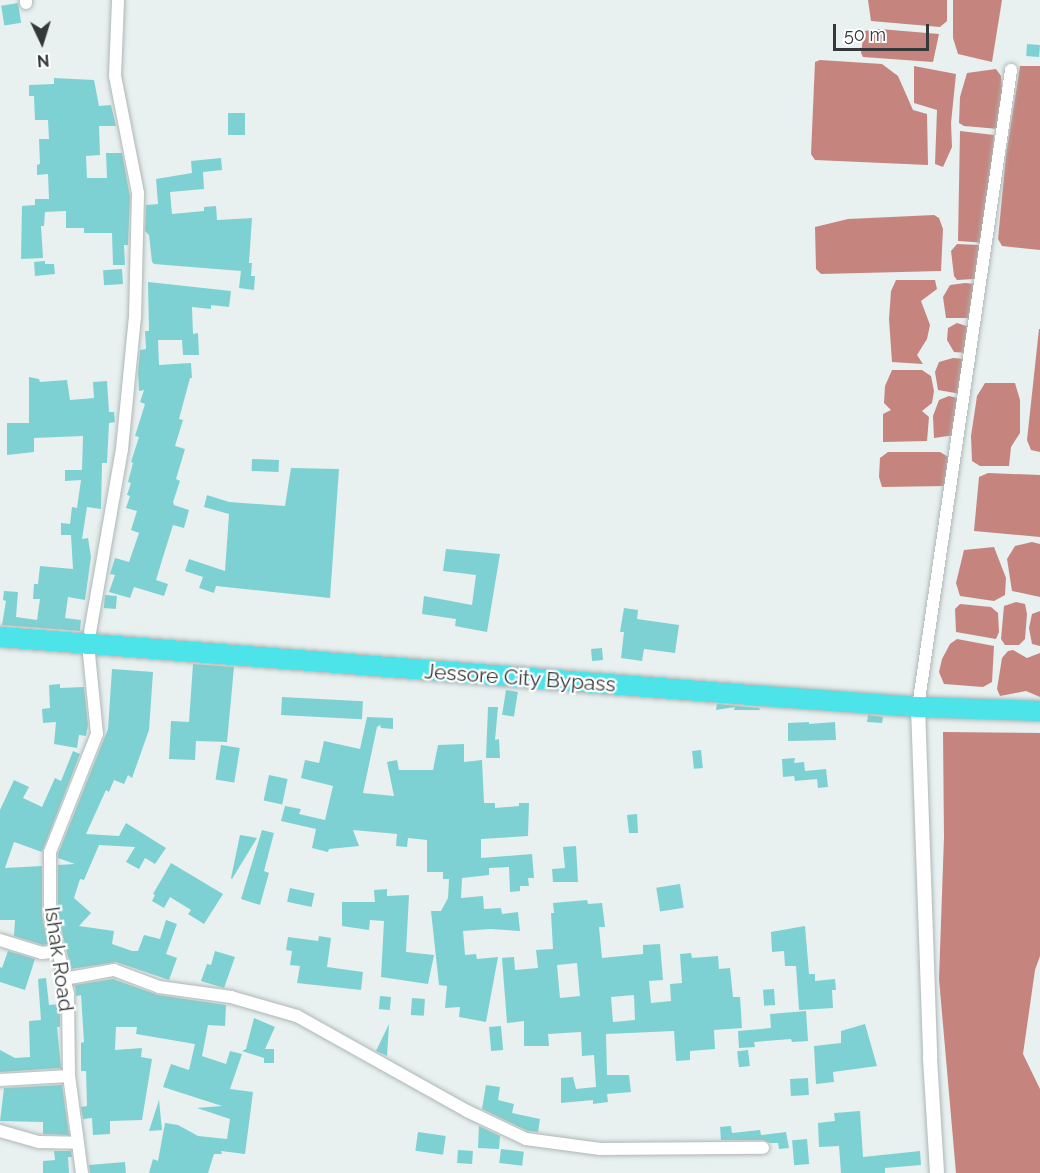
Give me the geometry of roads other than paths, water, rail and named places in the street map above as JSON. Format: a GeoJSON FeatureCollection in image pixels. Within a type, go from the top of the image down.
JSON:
{"type":"FeatureCollection","features":[{"type":"Feature","properties":{"kind":"highway","name":"Jessore City Bypass"},"geometry":{"type":"LineString","coordinates":[[0,637],[918,707],[1040,711]]}},
{"type":"Feature","properties":{"kind":"street","name":"Ishak Road"},"geometry":{"type":"LineString","coordinates":[[82,1173],[69,1076],[68,994],[50,916],[51,852],[97,734],[88,644],[122,449],[135,317],[138,193],[115,76],[118,0]]}},
{"type":"Feature","properties":{"kind":"street"},"geometry":{"type":"LineString","coordinates":[[937,1173],[930,1058],[918,707],[1011,70]]}},
{"type":"Feature","properties":{"kind":"street"},"geometry":{"type":"LineString","coordinates":[[0,940],[42,953],[58,951]]}},
{"type":"Feature","properties":{"kind":"street"},"geometry":{"type":"LineString","coordinates":[[64,979],[114,970],[159,987],[231,997],[297,1016],[467,1111],[526,1139],[600,1149],[763,1148]]}},
{"type":"Feature","properties":{"kind":"street"},"geometry":{"type":"LineString","coordinates":[[0,1080],[69,1076]]}},
{"type":"Feature","properties":{"kind":"street"},"geometry":{"type":"LineString","coordinates":[[0,1131],[39,1142],[78,1143]]}}]}
